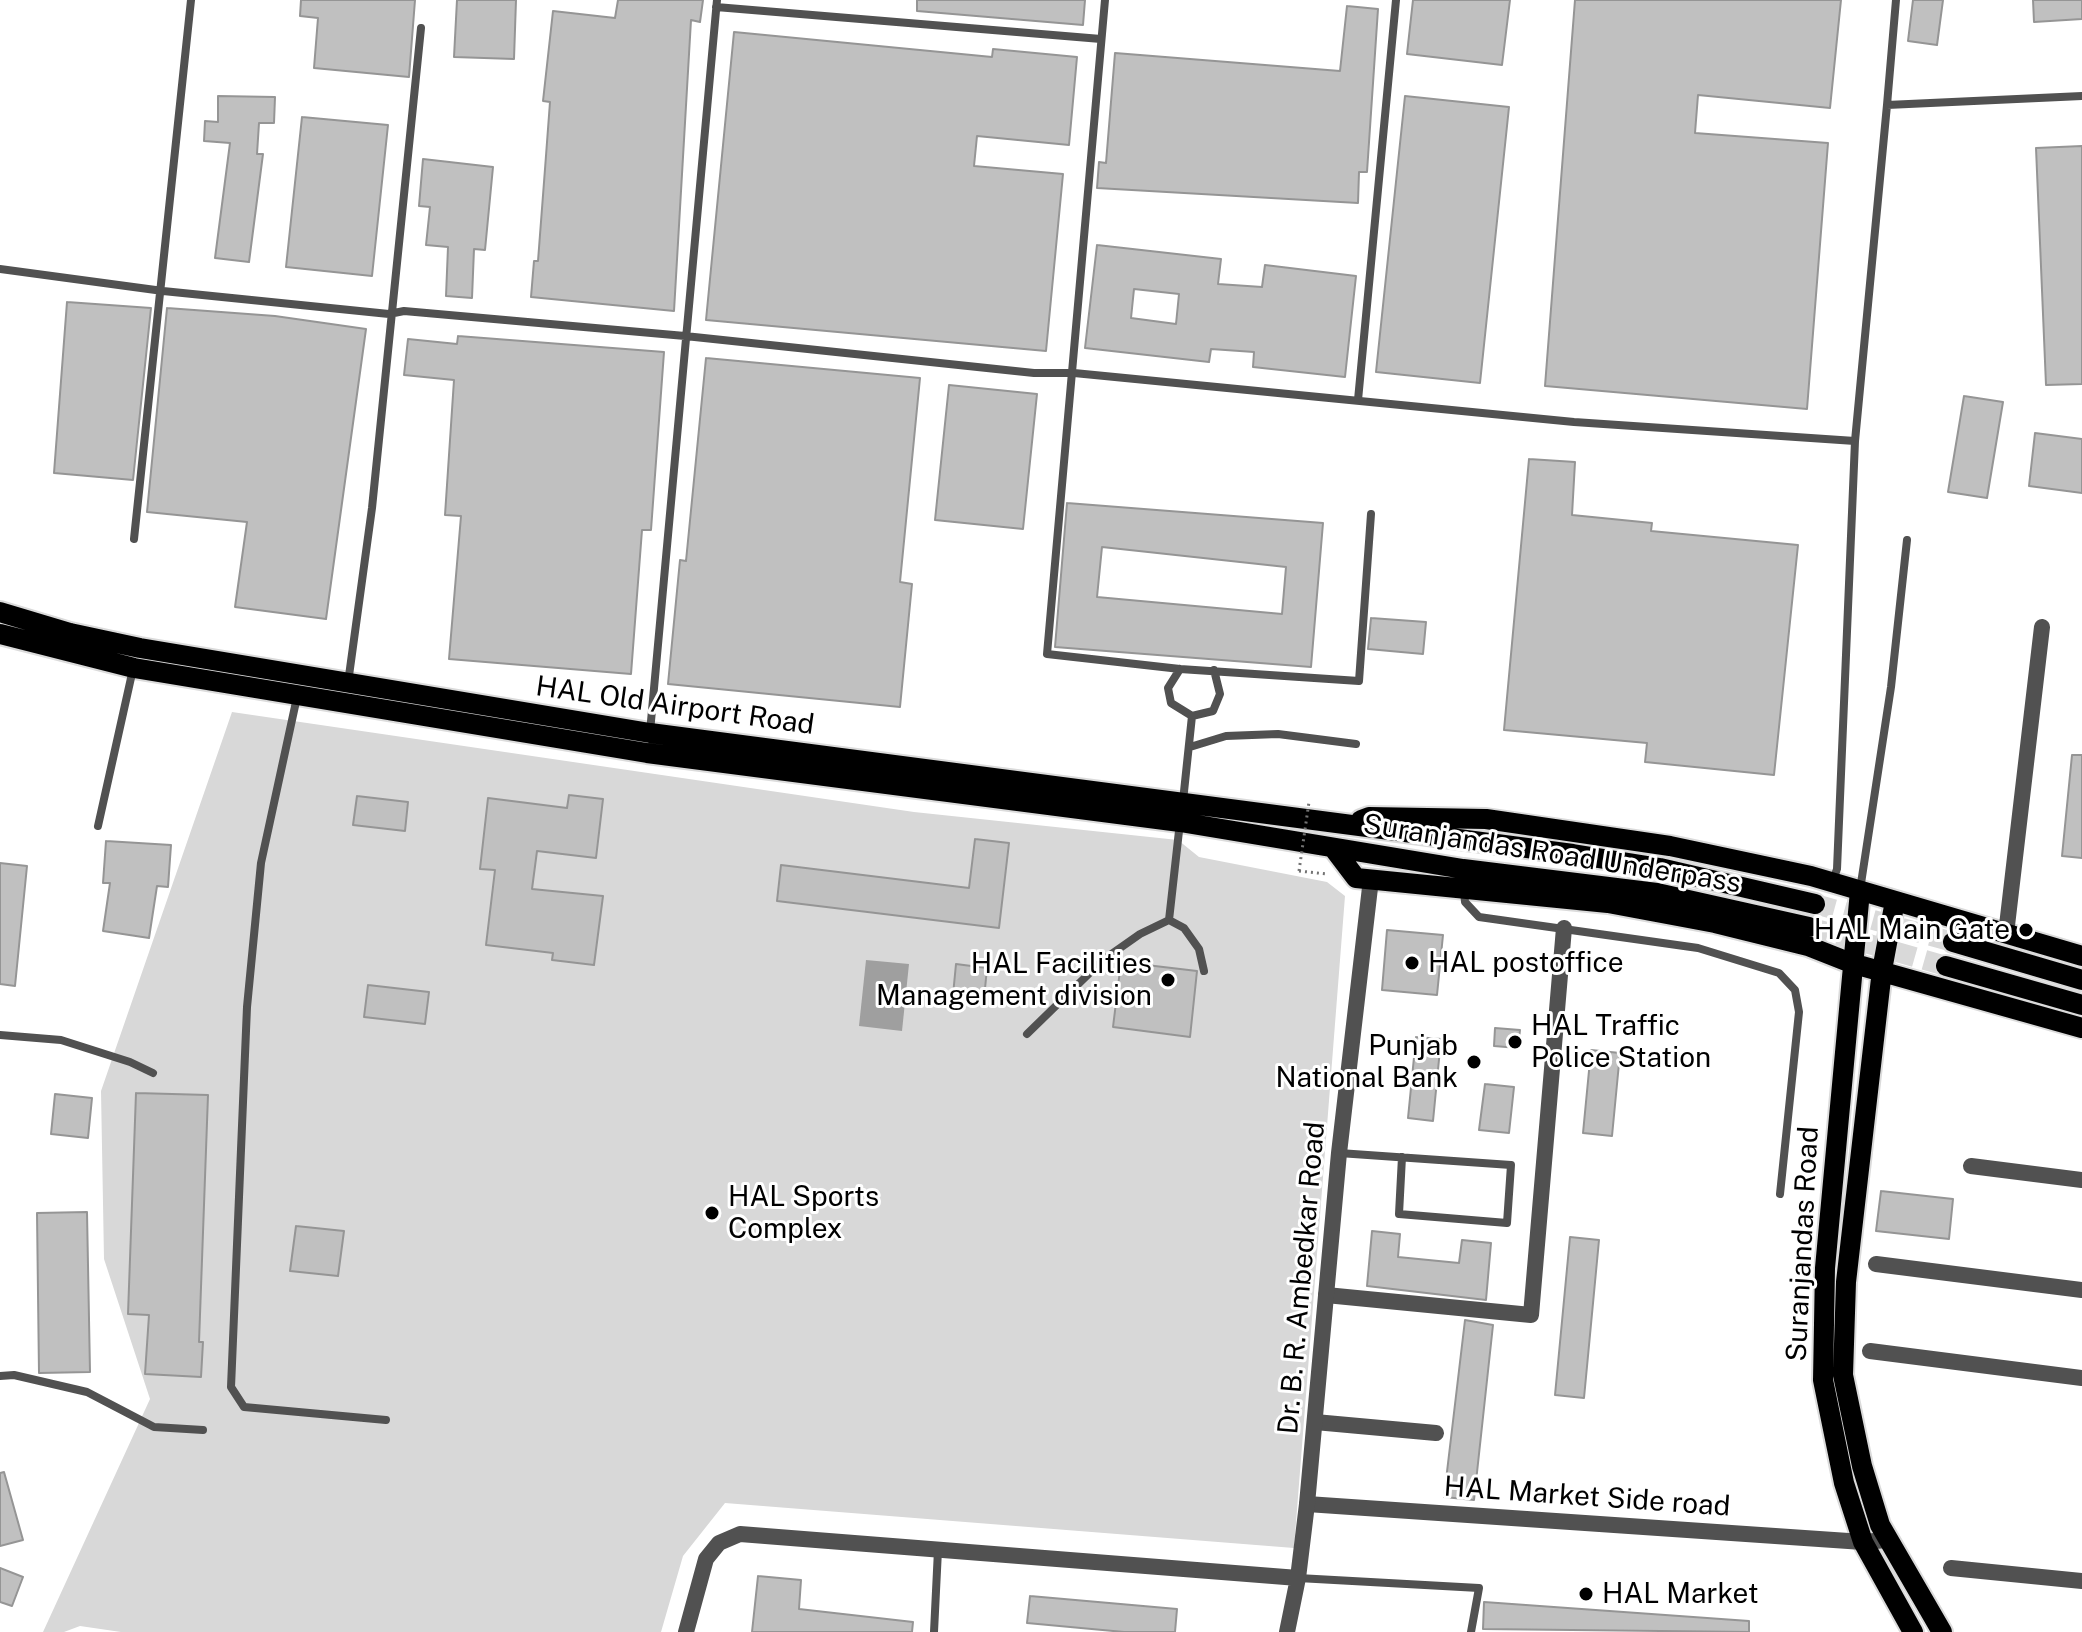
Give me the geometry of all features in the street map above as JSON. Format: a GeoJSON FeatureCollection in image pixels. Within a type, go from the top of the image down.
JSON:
{"type":"FeatureCollection","features":[{"type":"Feature","properties":{"kind":"main road","name":"HAL Old Airport Road"},"geometry":{"type":"LineString","coordinates":[[0,612],[70,633],[126,645],[650,733],[1183,801],[1347,827]]}},
{"type":"Feature","properties":{"kind":"main road","name":"HAL Old Airport Road"},"geometry":{"type":"LineString","coordinates":[[0,634],[134,668],[297,697],[647,753],[1180,822],[1334,849]]}},
{"type":"Feature","properties":{"kind":"main road"},"geometry":{"type":"LineString","coordinates":[[1347,827],[1369,817],[1486,819],[1670,846],[1832,883],[2082,956]]}},
{"type":"Feature","properties":{"kind":"main road","name":"Suranjandas Road Underpass"},"geometry":{"type":"LineString","coordinates":[[1347,827],[1471,840],[1645,866],[1815,904]]}},
{"type":"Feature","properties":{"kind":"main road"},"geometry":{"type":"LineString","coordinates":[[1334,849],[1356,878],[1670,914],[1808,946],[1851,963],[2082,1028]]}},
{"type":"Feature","properties":{"kind":"main road","name":"Suranjandas Road Underpass"},"geometry":{"type":"LineString","coordinates":[[1334,849],[1463,869],[1657,893],[1809,927]]}},
{"type":"Feature","properties":{"kind":"main road","name":"Suranjandas Road"},"geometry":{"type":"LineString","coordinates":[[1860,891],[1851,963],[1822,1331],[1826,1394],[1844,1483],[1863,1542],[1913,1632]]}},
{"type":"Feature","properties":{"kind":"main road","name":"Suranjandas Road"},"geometry":{"type":"LineString","coordinates":[[1895,901],[1882,970],[1846,1282],[1843,1375],[1862,1466],[1887,1540],[1942,1632]]}},
{"type":"Feature","properties":{"kind":"main road"},"geometry":{"type":"LineString","coordinates":[[1953,942],[2082,980]]}},
{"type":"Feature","properties":{"kind":"main road"},"geometry":{"type":"LineString","coordinates":[[1946,966],[2082,1005]]}},
{"type":"Feature","properties":{"kind":"street"},"geometry":{"type":"LineString","coordinates":[[2006,934],[2042,627]]}},
{"type":"Feature","properties":{"kind":"street","name":"Dr. B. R. Ambedkar Road"},"geometry":{"type":"LineString","coordinates":[[1287,1632],[1298,1578],[1307,1504],[1339,1153],[1371,879]]}},
{"type":"Feature","properties":{"kind":"street"},"geometry":{"type":"LineString","coordinates":[[1326,1295],[1531,1315],[1564,928]]}},
{"type":"Feature","properties":{"kind":"street"},"geometry":{"type":"LineString","coordinates":[[1971,1166],[2082,1180]]}},
{"type":"Feature","properties":{"kind":"street"},"geometry":{"type":"LineString","coordinates":[[1876,1264],[2082,1290]]}},
{"type":"Feature","properties":{"kind":"street"},"geometry":{"type":"LineString","coordinates":[[1870,1351],[2082,1378]]}},
{"type":"Feature","properties":{"kind":"street"},"geometry":{"type":"LineString","coordinates":[[1315,1422],[1436,1433]]}},
{"type":"Feature","properties":{"kind":"street","name":"HAL Market Side road"},"geometry":{"type":"LineString","coordinates":[[1307,1504],[1863,1542],[1887,1540]]}},
{"type":"Feature","properties":{"kind":"street"},"geometry":{"type":"LineString","coordinates":[[686,1632],[706,1559],[719,1543],[740,1534],[1298,1578]]}},
{"type":"Feature","properties":{"kind":"street"},"geometry":{"type":"LineString","coordinates":[[1951,1568],[2082,1581]]}},
{"type":"Feature","properties":{"kind":"lane"},"geometry":{"type":"LineString","coordinates":[[134,539],[163,291],[191,0]]}},
{"type":"Feature","properties":{"kind":"lane"},"geometry":{"type":"LineString","coordinates":[[1105,0],[1047,654],[1180,669],[1359,681],[1371,514]]}},
{"type":"Feature","properties":{"kind":"lane"},"geometry":{"type":"LineString","coordinates":[[1358,400],[1396,0]]}},
{"type":"Feature","properties":{"kind":"lane"},"geometry":{"type":"LineString","coordinates":[[1832,883],[1837,869],[1855,441],[1896,0]]}},
{"type":"Feature","properties":{"kind":"lane"},"geometry":{"type":"LineString","coordinates":[[650,733],[716,3],[1101,39]]}},
{"type":"Feature","properties":{"kind":"lane"},"geometry":{"type":"LineString","coordinates":[[348,683],[372,508],[389,314],[421,28]]}},
{"type":"Feature","properties":{"kind":"lane"},"geometry":{"type":"LineString","coordinates":[[1887,105],[2082,96]]}},
{"type":"Feature","properties":{"kind":"lane"},"geometry":{"type":"LineString","coordinates":[[0,269],[163,291],[389,314],[404,311],[685,336],[1034,373],[1074,373],[1574,422],[1855,441]]}},
{"type":"Feature","properties":{"kind":"lane"},"geometry":{"type":"LineString","coordinates":[[1860,891],[1891,687],[1907,540]]}},
{"type":"Feature","properties":{"kind":"lane"},"geometry":{"type":"LineString","coordinates":[[98,826],[134,668]]}},
{"type":"Feature","properties":{"kind":"lane"},"geometry":{"type":"LineString","coordinates":[[1180,669],[1168,688],[1171,703],[1192,716],[1213,711],[1220,694],[1214,670]]}},
{"type":"Feature","properties":{"kind":"lane"},"geometry":{"type":"LineString","coordinates":[[297,697],[261,863],[247,1007],[231,1387],[244,1407],[386,1420]]}},
{"type":"Feature","properties":{"kind":"lane"},"geometry":{"type":"LineString","coordinates":[[1183,801],[1192,716]]}},
{"type":"Feature","properties":{"kind":"lane"},"geometry":{"type":"LineString","coordinates":[[1190,747],[1226,736],[1278,734],[1356,744]]}},
{"type":"Feature","properties":{"kind":"lane"},"geometry":{"type":"LineString","coordinates":[[1169,920],[1180,822]]}},
{"type":"Feature","properties":{"kind":"lane"},"geometry":{"type":"LineString","coordinates":[[1464,888],[1465,902],[1479,917],[1698,948],[1779,973],[1795,990],[1799,1012],[1780,1194]]}},
{"type":"Feature","properties":{"kind":"lane"},"geometry":{"type":"LineString","coordinates":[[1169,920],[1184,928],[1199,949],[1204,971]]}},
{"type":"Feature","properties":{"kind":"lane"},"geometry":{"type":"LineString","coordinates":[[1027,1034],[1103,960],[1140,934],[1169,920]]}},
{"type":"Feature","properties":{"kind":"lane"},"geometry":{"type":"LineString","coordinates":[[0,1035],[61,1040],[130,1062],[153,1073]]}},
{"type":"Feature","properties":{"kind":"lane"},"geometry":{"type":"LineString","coordinates":[[1339,1153],[1402,1157],[1511,1165],[1507,1223],[1399,1214],[1402,1157]]}},
{"type":"Feature","properties":{"kind":"lane"},"geometry":{"type":"LineString","coordinates":[[0,1376],[14,1375],[87,1392],[154,1427],[203,1430]]}},
{"type":"Feature","properties":{"kind":"lane"},"geometry":{"type":"LineString","coordinates":[[934,1632],[938,1550]]}},
{"type":"Feature","properties":{"kind":"lane"},"geometry":{"type":"LineString","coordinates":[[1298,1578],[1479,1588],[1471,1632]]}},
{"type":"Feature","properties":{"kind":"path"},"geometry":{"type":"LineString","coordinates":[[1309,802],[1299,871],[1331,874]]}},
{"type":"Feature","properties":{"kind":"shaded area","name":"HAL Sports Complex"},"geometry":{"type":"Polygon","coordinates":[[[232,712],[914,812],[1178,840],[1199,857],[1327,882],[1345,896],[1294,1548],[725,1503],[683,1556],[661,1632],[121,1632],[80,1626],[64,1632],[43,1632],[150,1399],[104,1259],[101,1091],[232,712]]]}},
{"type":"Feature","properties":{"kind":"shaded area"},"geometry":{"type":"Polygon","coordinates":[[[866,960],[909,964],[902,1031],[859,1026],[866,960]]]}},
{"type":"Feature","properties":{"kind":"building"},"geometry":{"type":"Polygon","coordinates":[[[301,0],[415,0],[409,77],[314,68],[318,18],[300,16],[301,0]]]}},
{"type":"Feature","properties":{"kind":"building"},"geometry":{"type":"Polygon","coordinates":[[[457,0],[516,0],[514,59],[454,57],[457,0]]]}},
{"type":"Feature","properties":{"kind":"building"},"geometry":{"type":"Polygon","coordinates":[[[618,0],[703,0],[700,22],[691,20],[674,311],[531,297],[534,261],[538,261],[550,102],[543,101],[553,11],[615,18],[618,0]]]}},
{"type":"Feature","properties":{"kind":"building"},"geometry":{"type":"Polygon","coordinates":[[[917,0],[1085,0],[1083,25],[917,11],[917,0]]]}},
{"type":"Feature","properties":{"kind":"building"},"geometry":{"type":"Polygon","coordinates":[[[1413,0],[1510,0],[1502,65],[1407,54],[1413,0]]]}},
{"type":"Feature","properties":{"kind":"building"},"geometry":{"type":"Polygon","coordinates":[[[1575,0],[1841,0],[1830,108],[1698,95],[1695,133],[1828,143],[1807,409],[1545,386],[1575,0]]]}},
{"type":"Feature","properties":{"kind":"building"},"geometry":{"type":"Polygon","coordinates":[[[1913,0],[1943,0],[1937,45],[1908,41],[1913,0]]]}},
{"type":"Feature","properties":{"kind":"building"},"geometry":{"type":"Polygon","coordinates":[[[2033,0],[2082,0],[2082,19],[2034,22],[2033,0]]]}},
{"type":"Feature","properties":{"kind":"building"},"geometry":{"type":"Polygon","coordinates":[[[1347,6],[1378,9],[1367,172],[1359,172],[1358,203],[1097,188],[1099,162],[1106,163],[1115,53],[1340,71],[1347,6]]]}},
{"type":"Feature","properties":{"kind":"building"},"geometry":{"type":"Polygon","coordinates":[[[734,32],[992,57],[993,49],[1077,57],[1069,145],[977,136],[974,166],[1063,174],[1046,351],[706,320],[734,32]]]}},
{"type":"Feature","properties":{"kind":"building"},"geometry":{"type":"Polygon","coordinates":[[[218,96],[275,97],[274,123],[259,123],[257,154],[263,154],[249,262],[215,258],[230,143],[204,141],[205,121],[218,122],[218,96]]]}},
{"type":"Feature","properties":{"kind":"building"},"geometry":{"type":"Polygon","coordinates":[[[1405,96],[1509,107],[1480,383],[1376,372],[1405,96]]]}},
{"type":"Feature","properties":{"kind":"building"},"geometry":{"type":"Polygon","coordinates":[[[302,117],[388,125],[372,276],[286,267],[302,117]]]}},
{"type":"Feature","properties":{"kind":"building"},"geometry":{"type":"Polygon","coordinates":[[[2082,146],[2082,384],[2046,385],[2036,148],[2082,146]]]}},
{"type":"Feature","properties":{"kind":"building"},"geometry":{"type":"Polygon","coordinates":[[[423,159],[493,167],[485,250],[474,249],[472,298],[446,296],[448,247],[426,245],[430,207],[419,206],[423,159]]]}},
{"type":"Feature","properties":{"kind":"building"},"geometry":{"type":"Polygon","coordinates":[[[1097,245],[1221,259],[1218,284],[1262,287],[1265,265],[1356,276],[1345,377],[1253,367],[1254,352],[1211,349],[1209,362],[1085,348],[1097,245]],[[1134,289],[1131,318],[1176,324],[1179,294],[1134,289]]]}},
{"type":"Feature","properties":{"kind":"building"},"geometry":{"type":"Polygon","coordinates":[[[67,302],[151,308],[133,480],[54,473],[67,302]]]}},
{"type":"Feature","properties":{"kind":"building"},"geometry":{"type":"Polygon","coordinates":[[[167,308],[275,316],[366,329],[326,619],[235,607],[247,522],[147,512],[167,308]]]}},
{"type":"Feature","properties":{"kind":"building"},"geometry":{"type":"Polygon","coordinates":[[[458,336],[664,352],[651,530],[642,530],[631,674],[449,659],[461,516],[445,515],[454,380],[404,375],[408,339],[457,344],[458,336]]]}},
{"type":"Feature","properties":{"kind":"building"},"geometry":{"type":"Polygon","coordinates":[[[706,358],[920,378],[900,582],[912,584],[900,707],[668,684],[680,560],[686,561],[706,358]]]}},
{"type":"Feature","properties":{"kind":"building"},"geometry":{"type":"Polygon","coordinates":[[[949,385],[1037,394],[1023,529],[935,520],[949,385]]]}},
{"type":"Feature","properties":{"kind":"building"},"geometry":{"type":"Polygon","coordinates":[[[1964,396],[2003,402],[1987,498],[1948,492],[1964,396]]]}},
{"type":"Feature","properties":{"kind":"building"},"geometry":{"type":"Polygon","coordinates":[[[2035,433],[2082,439],[2082,493],[2029,486],[2035,433]]]}},
{"type":"Feature","properties":{"kind":"building"},"geometry":{"type":"Polygon","coordinates":[[[1529,459],[1575,462],[1572,515],[1652,523],[1651,531],[1798,545],[1774,775],[1645,762],[1647,743],[1504,730],[1529,459]]]}},
{"type":"Feature","properties":{"kind":"building"},"geometry":{"type":"Polygon","coordinates":[[[1067,503],[1323,523],[1311,667],[1055,647],[1067,503]],[[1102,547],[1097,597],[1282,614],[1286,567],[1102,547]]]}},
{"type":"Feature","properties":{"kind":"building"},"geometry":{"type":"Polygon","coordinates":[[[1371,618],[1426,622],[1423,654],[1368,649],[1371,618]]]}},
{"type":"Feature","properties":{"kind":"building"},"geometry":{"type":"Polygon","coordinates":[[[2072,755],[2082,755],[2082,858],[2062,856],[2072,755]]]}},
{"type":"Feature","properties":{"kind":"building"},"geometry":{"type":"Polygon","coordinates":[[[569,795],[603,799],[596,858],[537,851],[532,889],[603,896],[594,965],[552,960],[553,953],[486,945],[495,870],[480,869],[488,798],[567,808],[569,795]]]}},
{"type":"Feature","properties":{"kind":"building"},"geometry":{"type":"Polygon","coordinates":[[[357,796],[408,802],[405,831],[353,825],[357,796]]]}},
{"type":"Feature","properties":{"kind":"building"},"geometry":{"type":"Polygon","coordinates":[[[975,839],[1009,843],[999,928],[777,901],[781,865],[969,888],[975,839]]]}},
{"type":"Feature","properties":{"kind":"building"},"geometry":{"type":"Polygon","coordinates":[[[106,841],[171,845],[168,887],[157,886],[149,938],[103,931],[110,883],[103,883],[106,841]]]}},
{"type":"Feature","properties":{"kind":"building"},"geometry":{"type":"Polygon","coordinates":[[[0,863],[27,866],[15,986],[0,984],[0,863]]]}},
{"type":"Feature","properties":{"kind":"building","name":"HAL postoffice"},"geometry":{"type":"Polygon","coordinates":[[[1387,930],[1443,935],[1437,995],[1382,990],[1387,930]]]}},
{"type":"Feature","properties":{"kind":"building"},"geometry":{"type":"Polygon","coordinates":[[[1121,962],[1197,971],[1190,1037],[1113,1027],[1121,962]]]}},
{"type":"Feature","properties":{"kind":"building"},"geometry":{"type":"Polygon","coordinates":[[[956,964],[987,968],[984,999],[953,995],[956,964]]]}},
{"type":"Feature","properties":{"kind":"building"},"geometry":{"type":"Polygon","coordinates":[[[368,985],[429,992],[425,1024],[364,1017],[368,985]]]}},
{"type":"Feature","properties":{"kind":"building"},"geometry":{"type":"Polygon","coordinates":[[[1495,1028],[1520,1030],[1518,1048],[1494,1046],[1495,1028]]]}},
{"type":"Feature","properties":{"kind":"building"},"geometry":{"type":"Polygon","coordinates":[[[1416,1037],[1441,1039],[1433,1121],[1408,1118],[1416,1037]]]}},
{"type":"Feature","properties":{"kind":"building"},"geometry":{"type":"Polygon","coordinates":[[[1591,1050],[1620,1053],[1612,1136],[1583,1133],[1591,1050]]]}},
{"type":"Feature","properties":{"kind":"building"},"geometry":{"type":"Polygon","coordinates":[[[1485,1084],[1514,1087],[1509,1133],[1479,1130],[1485,1084]]]}},
{"type":"Feature","properties":{"kind":"building"},"geometry":{"type":"Polygon","coordinates":[[[136,1093],[208,1095],[199,1342],[203,1342],[201,1377],[145,1374],[149,1315],[128,1314],[136,1093]]]}},
{"type":"Feature","properties":{"kind":"building"},"geometry":{"type":"Polygon","coordinates":[[[55,1094],[92,1098],[88,1138],[51,1134],[55,1094]]]}},
{"type":"Feature","properties":{"kind":"building"},"geometry":{"type":"Polygon","coordinates":[[[1881,1191],[1953,1199],[1949,1239],[1876,1231],[1881,1191]]]}},
{"type":"Feature","properties":{"kind":"building"},"geometry":{"type":"Polygon","coordinates":[[[87,1212],[90,1372],[39,1373],[37,1213],[87,1212]]]}},
{"type":"Feature","properties":{"kind":"building"},"geometry":{"type":"Polygon","coordinates":[[[296,1226],[344,1231],[338,1276],[290,1271],[296,1226]]]}},
{"type":"Feature","properties":{"kind":"building"},"geometry":{"type":"Polygon","coordinates":[[[1372,1231],[1400,1234],[1398,1257],[1459,1263],[1462,1240],[1491,1243],[1486,1300],[1367,1286],[1372,1231]]]}},
{"type":"Feature","properties":{"kind":"building"},"geometry":{"type":"Polygon","coordinates":[[[1570,1237],[1599,1240],[1584,1398],[1555,1395],[1570,1237]]]}},
{"type":"Feature","properties":{"kind":"building"},"geometry":{"type":"Polygon","coordinates":[[[1465,1320],[1493,1325],[1474,1500],[1444,1497],[1465,1320]]]}},
{"type":"Feature","properties":{"kind":"building"},"geometry":{"type":"Polygon","coordinates":[[[4,1472],[23,1540],[0,1546],[0,1473],[4,1472]]]}},
{"type":"Feature","properties":{"kind":"building"},"geometry":{"type":"Polygon","coordinates":[[[0,1568],[23,1577],[12,1606],[0,1602],[0,1568]]]}},
{"type":"Feature","properties":{"kind":"building"},"geometry":{"type":"Polygon","coordinates":[[[758,1576],[801,1580],[799,1609],[913,1622],[912,1632],[752,1632],[758,1576]]]}},
{"type":"Feature","properties":{"kind":"building"},"geometry":{"type":"Polygon","coordinates":[[[1030,1596],[1177,1609],[1175,1632],[1124,1632],[1027,1623],[1030,1596]]]}},
{"type":"Feature","properties":{"kind":"building"},"geometry":{"type":"Polygon","coordinates":[[[1484,1602],[1749,1621],[1749,1632],[1483,1629],[1484,1602]]]}},
{"type":"Feature","properties":{"kind":"tunnel"},"geometry":{"type":"LineString","coordinates":[[1815,904],[1953,942]]}},
{"type":"Feature","properties":{"kind":"tunnel"},"geometry":{"type":"LineString","coordinates":[[1809,927],[1946,966]]}},
{"type":"Feature","properties":{"kind":"place","name":"HAL Main Gate"},"geometry":{"type":"Point","coordinates":[2026,930]}},
{"type":"Feature","properties":{"kind":"place","name":"HAL postoffice"},"geometry":{"type":"Point","coordinates":[1412,963]}},
{"type":"Feature","properties":{"kind":"place","name":"HAL Facilities Management division"},"geometry":{"type":"Point","coordinates":[1168,980]}},
{"type":"Feature","properties":{"kind":"place","name":"HAL Traffic Police Station"},"geometry":{"type":"Point","coordinates":[1515,1042]}},
{"type":"Feature","properties":{"kind":"place","name":"Punjab National Bank"},"geometry":{"type":"Point","coordinates":[1474,1062]}},
{"type":"Feature","properties":{"kind":"place","name":"HAL Sports Complex"},"geometry":{"type":"Point","coordinates":[712,1213]}},
{"type":"Feature","properties":{"kind":"place","name":"HAL Market"},"geometry":{"type":"Point","coordinates":[1586,1594]}}]}
